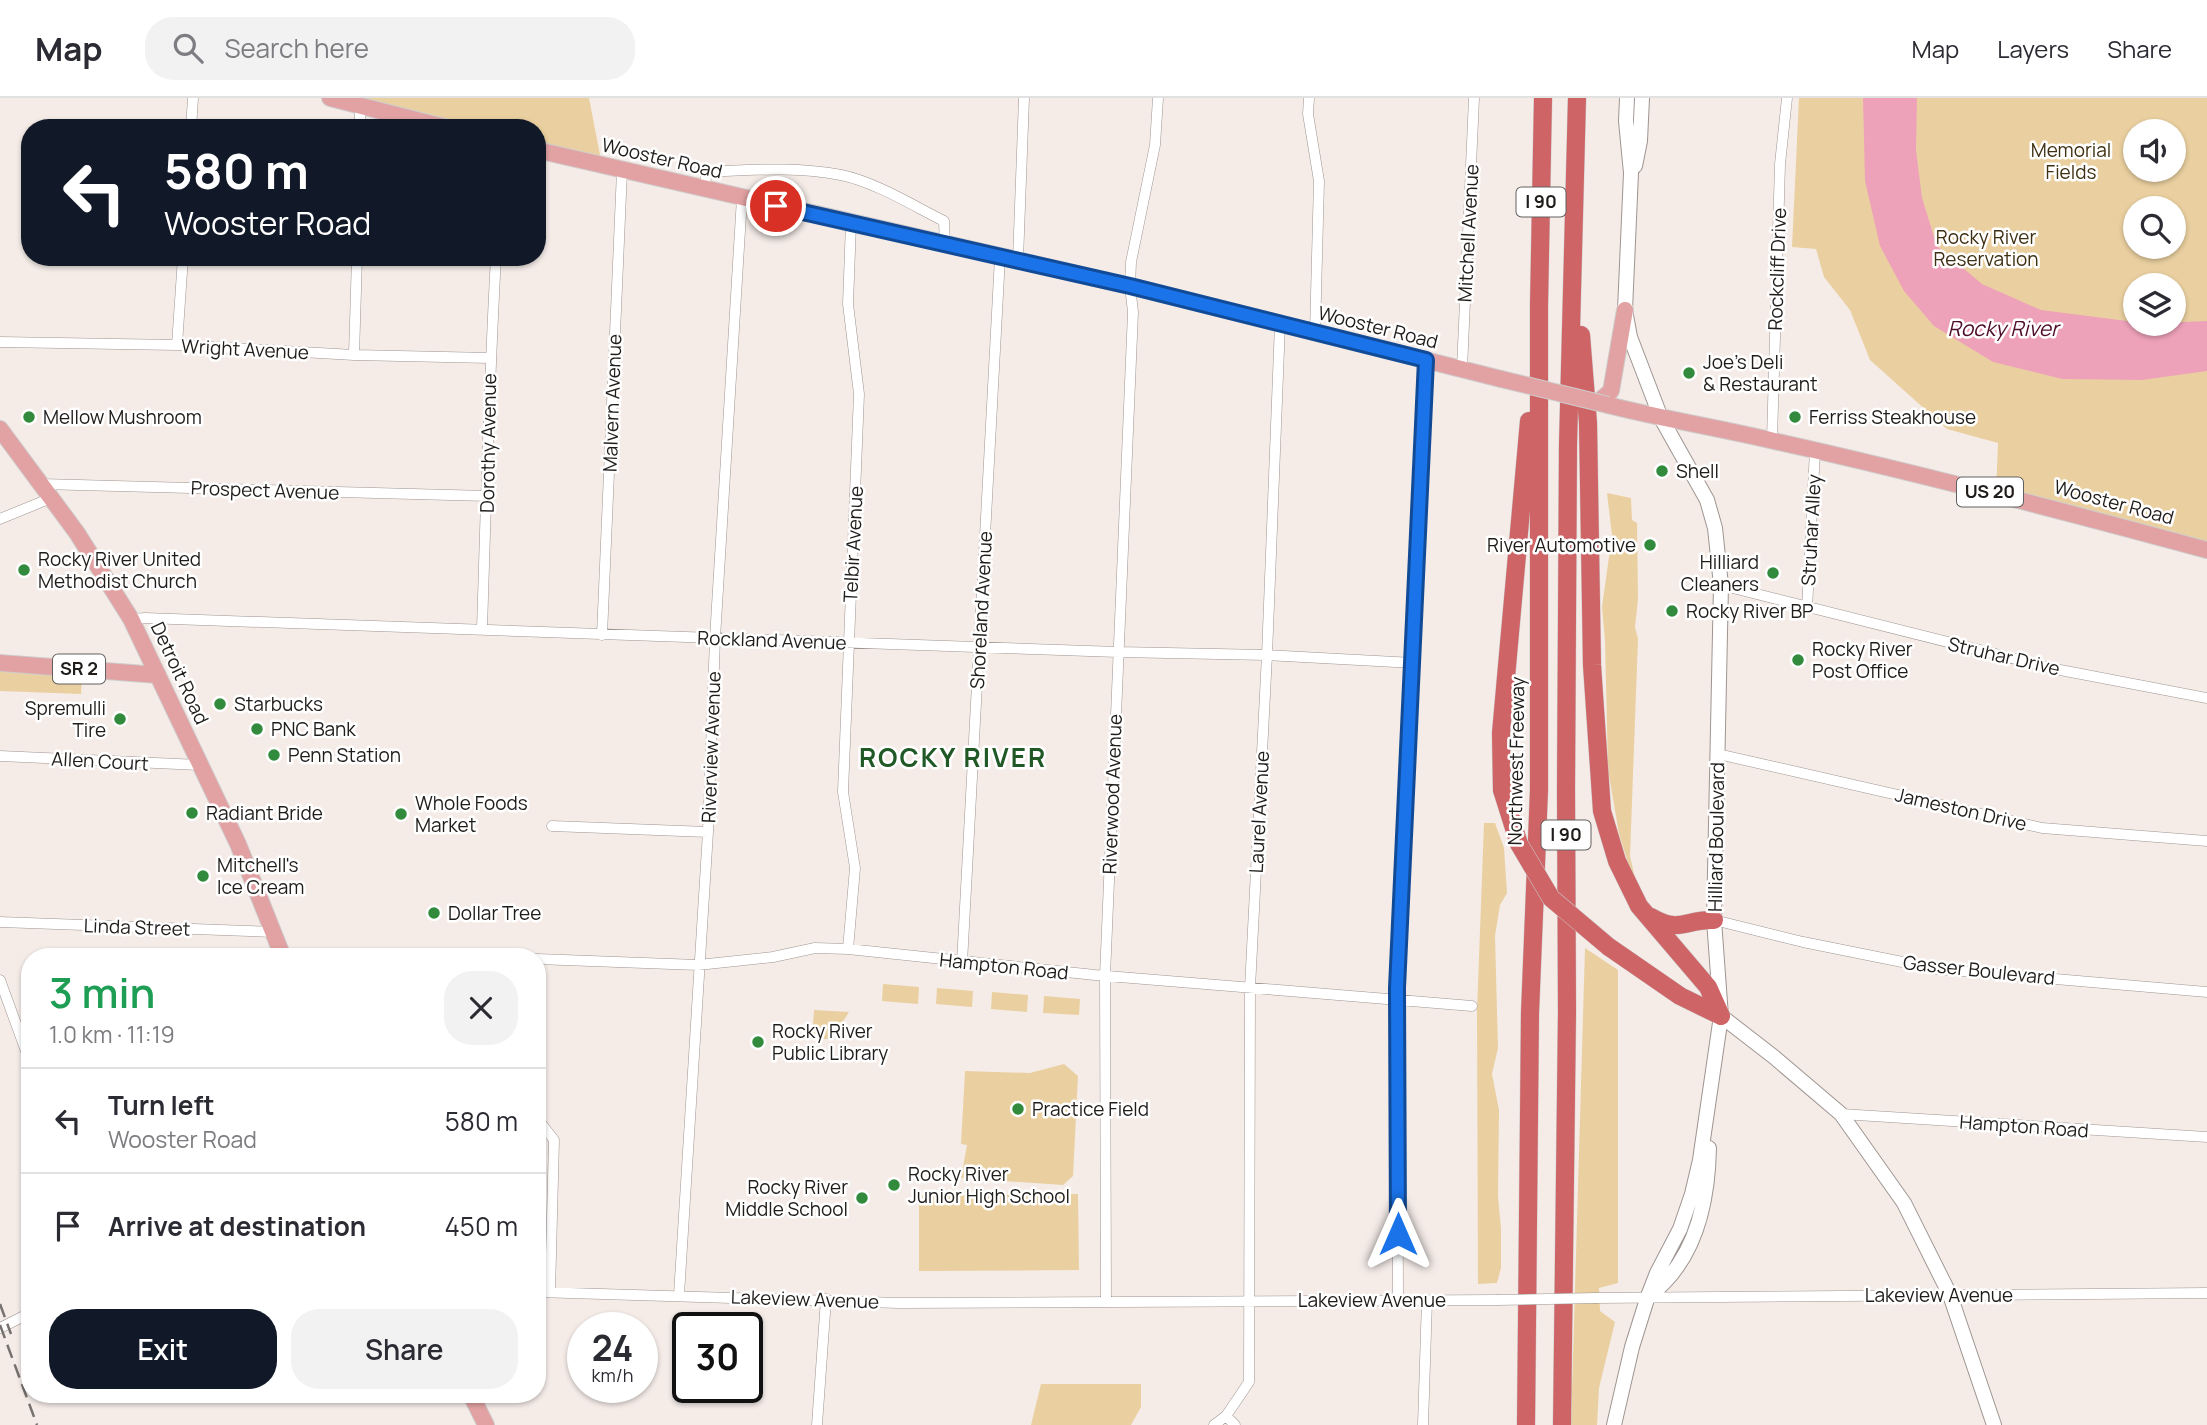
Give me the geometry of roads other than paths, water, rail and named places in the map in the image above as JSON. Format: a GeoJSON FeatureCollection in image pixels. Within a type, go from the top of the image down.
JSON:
{"type":"FeatureCollection","features":[{"type":"Feature","properties":{"kind":"highway","name":"Northwest Freeway"},"geometry":{"type":"LineString","coordinates":[[1526,1425],[1530,1013],[1539,790],[1539,306],[1543,98]]}},
{"type":"Feature","properties":{"kind":"highway","name":"I 90"},"geometry":{"type":"LineString","coordinates":[[1562,1425],[1567,1012],[1568,445],[1577,98]]}},
{"type":"Feature","properties":{"kind":"highway"},"geometry":{"type":"LineString","coordinates":[[1574,244],[1588,423],[1592,665],[1602,811],[1617,862],[1642,908],[1708,987],[1721,1016]]}},
{"type":"Feature","properties":{"kind":"highway"},"geometry":{"type":"LineString","coordinates":[[1539,306],[1501,733],[1503,790],[1519,844],[1551,898],[1609,947],[1680,996],[1721,1016]]}},
{"type":"Feature","properties":{"kind":"highway"},"geometry":{"type":"LineString","coordinates":[[1642,908],[1651,917],[1669,926],[1684,926],[1697,919],[1714,920]]}},
{"type":"Feature","properties":{"kind":"main road"},"geometry":{"type":"LineString","coordinates":[[330,98],[412,119]]}},
{"type":"Feature","properties":{"kind":"main road","name":"Hilliard Boulevard"},"geometry":{"type":"LineString","coordinates":[[1614,1425],[1632,1347],[1648,1296],[1688,1206],[1705,1126],[1713,1053],[1721,1016],[1714,920],[1721,585],[1715,528],[1707,500],[1661,418],[1630,337],[1625,310],[1631,173],[1626,121],[1627,98]]}},
{"type":"Feature","properties":{"kind":"main road","name":"Hilliard Boulevard"},"geometry":{"type":"LineString","coordinates":[[1631,173],[1636,163],[1640,141],[1642,98]]}},
{"type":"Feature","properties":{"kind":"main road","name":"Wooster Road"},"geometry":{"type":"LineString","coordinates":[[546,152],[1130,286],[1501,379],[1606,399],[1661,418],[1772,440],[2028,501],[2207,550]]}},
{"type":"Feature","properties":{"kind":"main road"},"geometry":{"type":"LineString","coordinates":[[1606,399],[1625,310]]}},
{"type":"Feature","properties":{"kind":"main road","name":"Detroit Road"},"geometry":{"type":"LineString","coordinates":[[0,429],[93,556],[131,619],[238,844],[280,948]]}},
{"type":"Feature","properties":{"kind":"main road","name":"SR 2"},"geometry":{"type":"LineString","coordinates":[[0,663],[158,675]]}},
{"type":"Feature","properties":{"kind":"main road"},"geometry":{"type":"LineString","coordinates":[[1721,1016],[1841,1114],[1904,1203],[1950,1295],[1994,1425]]}},
{"type":"Feature","properties":{"kind":"main road"},"geometry":{"type":"LineString","coordinates":[[475,1403],[486,1425]]}},
{"type":"Feature","properties":{"kind":"street"},"geometry":{"type":"LineString","coordinates":[[192,119],[193,98]]}},
{"type":"Feature","properties":{"kind":"street"},"geometry":{"type":"LineString","coordinates":[[1018,260],[1024,98]]}},
{"type":"Feature","properties":{"kind":"street","name":"Riverwood Avenue"},"geometry":{"type":"LineString","coordinates":[[1106,1302],[1105,976],[1133,312],[1131,262],[1155,145],[1157,98]]}},
{"type":"Feature","properties":{"kind":"street"},"geometry":{"type":"LineString","coordinates":[[1309,98],[1308,114],[1319,181],[1315,333]]}},
{"type":"Feature","properties":{"kind":"street","name":"Mitchell Avenue"},"geometry":{"type":"LineString","coordinates":[[1462,369],[1474,98]]}},
{"type":"Feature","properties":{"kind":"street","name":"Rockcliff Drive"},"geometry":{"type":"LineString","coordinates":[[1772,440],[1780,164],[1787,98]]}},
{"type":"Feature","properties":{"kind":"street"},"geometry":{"type":"LineString","coordinates":[[360,106],[360,119]]}},
{"type":"Feature","properties":{"kind":"street"},"geometry":{"type":"LineString","coordinates":[[704,189],[707,172],[789,168],[843,175],[892,195],[944,221],[945,245]]}},
{"type":"Feature","properties":{"kind":"street","name":"Malvern Avenue"},"geometry":{"type":"LineString","coordinates":[[602,635],[622,171]]}},
{"type":"Feature","properties":{"kind":"street","name":"Riverview Avenue"},"geometry":{"type":"LineString","coordinates":[[679,1295],[708,832],[715,639],[742,198]]}},
{"type":"Feature","properties":{"kind":"street","name":"Telbir Avenue"},"geometry":{"type":"LineString","coordinates":[[848,949],[855,868],[843,792],[859,394],[848,304],[851,224]]}},
{"type":"Feature","properties":{"kind":"street","name":"Shoreland Avenue"},"geometry":{"type":"LineString","coordinates":[[962,962],[1000,257]]}},
{"type":"Feature","properties":{"kind":"street"},"geometry":{"type":"LineString","coordinates":[[177,345],[182,266]]}},
{"type":"Feature","properties":{"kind":"street"},"geometry":{"type":"LineString","coordinates":[[354,355],[357,266]]}},
{"type":"Feature","properties":{"kind":"street","name":"Dorothy Avenue"},"geometry":{"type":"LineString","coordinates":[[482,629],[495,266]]}},
{"type":"Feature","properties":{"kind":"street","name":"Laurel Avenue"},"geometry":{"type":"LineString","coordinates":[[1214,1425],[1226,1416],[1249,1382],[1250,988],[1280,324]]}},
{"type":"Feature","properties":{"kind":"street","name":"Wright Avenue"},"geometry":{"type":"LineString","coordinates":[[0,342],[177,345],[354,355],[490,358]]}},
{"type":"Feature","properties":{"kind":"street"},"geometry":{"type":"LineString","coordinates":[[1398,1300],[1397,999],[1426,360]]}},
{"type":"Feature","properties":{"kind":"street","name":"Struhar Alley"},"geometry":{"type":"LineString","coordinates":[[1807,609],[1815,450]]}},
{"type":"Feature","properties":{"kind":"street"},"geometry":{"type":"LineString","coordinates":[[0,519],[46,491]]}},
{"type":"Feature","properties":{"kind":"street","name":"Prospect Avenue"},"geometry":{"type":"LineString","coordinates":[[46,491],[488,496]]}},
{"type":"Feature","properties":{"kind":"street","name":"Struhar Drive"},"geometry":{"type":"LineString","coordinates":[[1721,585],[1807,609],[2055,669],[2207,698]]}},
{"type":"Feature","properties":{"kind":"street","name":"Rockland Avenue"},"geometry":{"type":"LineString","coordinates":[[131,619],[1267,655],[1414,663]]}},
{"type":"Feature","properties":{"kind":"street","name":"Jameston Drive"},"geometry":{"type":"LineString","coordinates":[[1718,754],[2042,828],[2207,841]]}},
{"type":"Feature","properties":{"kind":"street","name":"Allen Court"},"geometry":{"type":"LineString","coordinates":[[0,756],[200,765]]}},
{"type":"Feature","properties":{"kind":"street"},"geometry":{"type":"LineString","coordinates":[[552,826],[708,832]]}},
{"type":"Feature","properties":{"kind":"street","name":"Gasser Boulevard"},"geometry":{"type":"LineString","coordinates":[[1714,920],[1803,942],[1937,969],[2207,992]]}},
{"type":"Feature","properties":{"kind":"street","name":"Linda Street"},"geometry":{"type":"LineString","coordinates":[[0,922],[274,932]]}},
{"type":"Feature","properties":{"kind":"street","name":"Hampton Road"},"geometry":{"type":"LineString","coordinates":[[546,959],[698,965],[774,957],[815,948],[848,949],[1105,976],[1472,1006]]}},
{"type":"Feature","properties":{"kind":"street"},"geometry":{"type":"LineString","coordinates":[[0,980],[21,1037]]}},
{"type":"Feature","properties":{"kind":"street","name":"Hampton Road"},"geometry":{"type":"LineString","coordinates":[[1841,1114],[2207,1137]]}},
{"type":"Feature","properties":{"kind":"street"},"geometry":{"type":"LineString","coordinates":[[546,1130],[554,1140],[550,1292]]}},
{"type":"Feature","properties":{"kind":"street","name":"Lakeview Avenue"},"geometry":{"type":"LineString","coordinates":[[546,1292],[899,1303],[2207,1293]]}},
{"type":"Feature","properties":{"kind":"street"},"geometry":{"type":"LineString","coordinates":[[817,1425],[826,1299]]}},
{"type":"Feature","properties":{"kind":"street"},"geometry":{"type":"LineString","coordinates":[[1423,1425],[1427,1300]]}},
{"type":"Feature","properties":{"kind":"street"},"geometry":{"type":"LineString","coordinates":[[0,1328],[21,1318]]}},
{"type":"Feature","properties":{"kind":"street"},"geometry":{"type":"LineString","coordinates":[[1226,1416],[1235,1425]]}},
{"type":"Feature","properties":{"kind":"water","name":"Rocky River"},"geometry":{"type":"Polygon","coordinates":[[[1863,98],[1917,98],[1916,150],[1922,198],[1937,246],[1982,284],[2041,310],[2123,320],[2123,336],[2186,336],[2186,322],[2207,321],[2207,371],[2142,380],[2062,379],[1993,362],[1934,326],[1904,291],[1880,246],[1865,181],[1863,98]]]}},
{"type":"Feature","properties":{"kind":"railway"},"geometry":{"type":"LineString","coordinates":[[0,1304],[11,1334]]}},
{"type":"Feature","properties":{"kind":"railway"},"geometry":{"type":"LineString","coordinates":[[0,1325],[21,1382]]}},
{"type":"Feature","properties":{"kind":"railway"},"geometry":{"type":"LineString","coordinates":[[29,1403],[37,1425]]}},
{"type":"Feature","properties":{"kind":"place","name":"Joe's Deli & Restaurant"},"geometry":{"type":"Point","coordinates":[1689,373]}},
{"type":"Feature","properties":{"kind":"place","name":"Mellow Mushroom"},"geometry":{"type":"Point","coordinates":[29,417]}},
{"type":"Feature","properties":{"kind":"place","name":"Ferriss Steakhouse"},"geometry":{"type":"Point","coordinates":[1795,417]}},
{"type":"Feature","properties":{"kind":"place","name":"Shell"},"geometry":{"type":"Point","coordinates":[1662,471]}},
{"type":"Feature","properties":{"kind":"place","name":"River Automotive"},"geometry":{"type":"Point","coordinates":[1650,545]}},
{"type":"Feature","properties":{"kind":"place","name":"Rocky River United Methodist Church"},"geometry":{"type":"Point","coordinates":[24,570]}},
{"type":"Feature","properties":{"kind":"place","name":"Hilliard Cleaners"},"geometry":{"type":"Point","coordinates":[1773,573]}},
{"type":"Feature","properties":{"kind":"place","name":"Rocky River BP"},"geometry":{"type":"Point","coordinates":[1672,611]}},
{"type":"Feature","properties":{"kind":"place","name":"Rocky River Post Office"},"geometry":{"type":"Point","coordinates":[1798,660]}},
{"type":"Feature","properties":{"kind":"place","name":"Starbucks"},"geometry":{"type":"Point","coordinates":[220,704]}},
{"type":"Feature","properties":{"kind":"place","name":"Spremulli Tire"},"geometry":{"type":"Point","coordinates":[120,719]}},
{"type":"Feature","properties":{"kind":"place","name":"PNC Bank"},"geometry":{"type":"Point","coordinates":[257,729]}},
{"type":"Feature","properties":{"kind":"place","name":"Penn Station"},"geometry":{"type":"Point","coordinates":[274,755]}},
{"type":"Feature","properties":{"kind":"place","name":"Radiant Bride"},"geometry":{"type":"Point","coordinates":[192,813]}},
{"type":"Feature","properties":{"kind":"place","name":"Whole Foods Market"},"geometry":{"type":"Point","coordinates":[401,814]}},
{"type":"Feature","properties":{"kind":"place","name":"Mitchell's Ice Cream"},"geometry":{"type":"Point","coordinates":[203,876]}},
{"type":"Feature","properties":{"kind":"place","name":"Dollar Tree"},"geometry":{"type":"Point","coordinates":[434,913]}},
{"type":"Feature","properties":{"kind":"place","name":"Rocky River Public Library"},"geometry":{"type":"Point","coordinates":[758,1042]}},
{"type":"Feature","properties":{"kind":"place","name":"Practice Field"},"geometry":{"type":"Point","coordinates":[1018,1109]}},
{"type":"Feature","properties":{"kind":"place","name":"Rocky River Junior High School"},"geometry":{"type":"Point","coordinates":[894,1185]}},
{"type":"Feature","properties":{"kind":"place","name":"Rocky River Middle School"},"geometry":{"type":"Point","coordinates":[862,1198]}},
{"type":"Feature","properties":{"kind":"district","name":"ROCKY RIVER"},"geometry":{"type":"Point","coordinates":[953,758]}},
{"type":"Feature","properties":{"kind":"park label","name":"Memorial Fields"},"geometry":{"type":"Point","coordinates":[2071,161]}},
{"type":"Feature","properties":{"kind":"park label","name":"Rocky River Reservation"},"geometry":{"type":"Point","coordinates":[1986,248]}}]}
